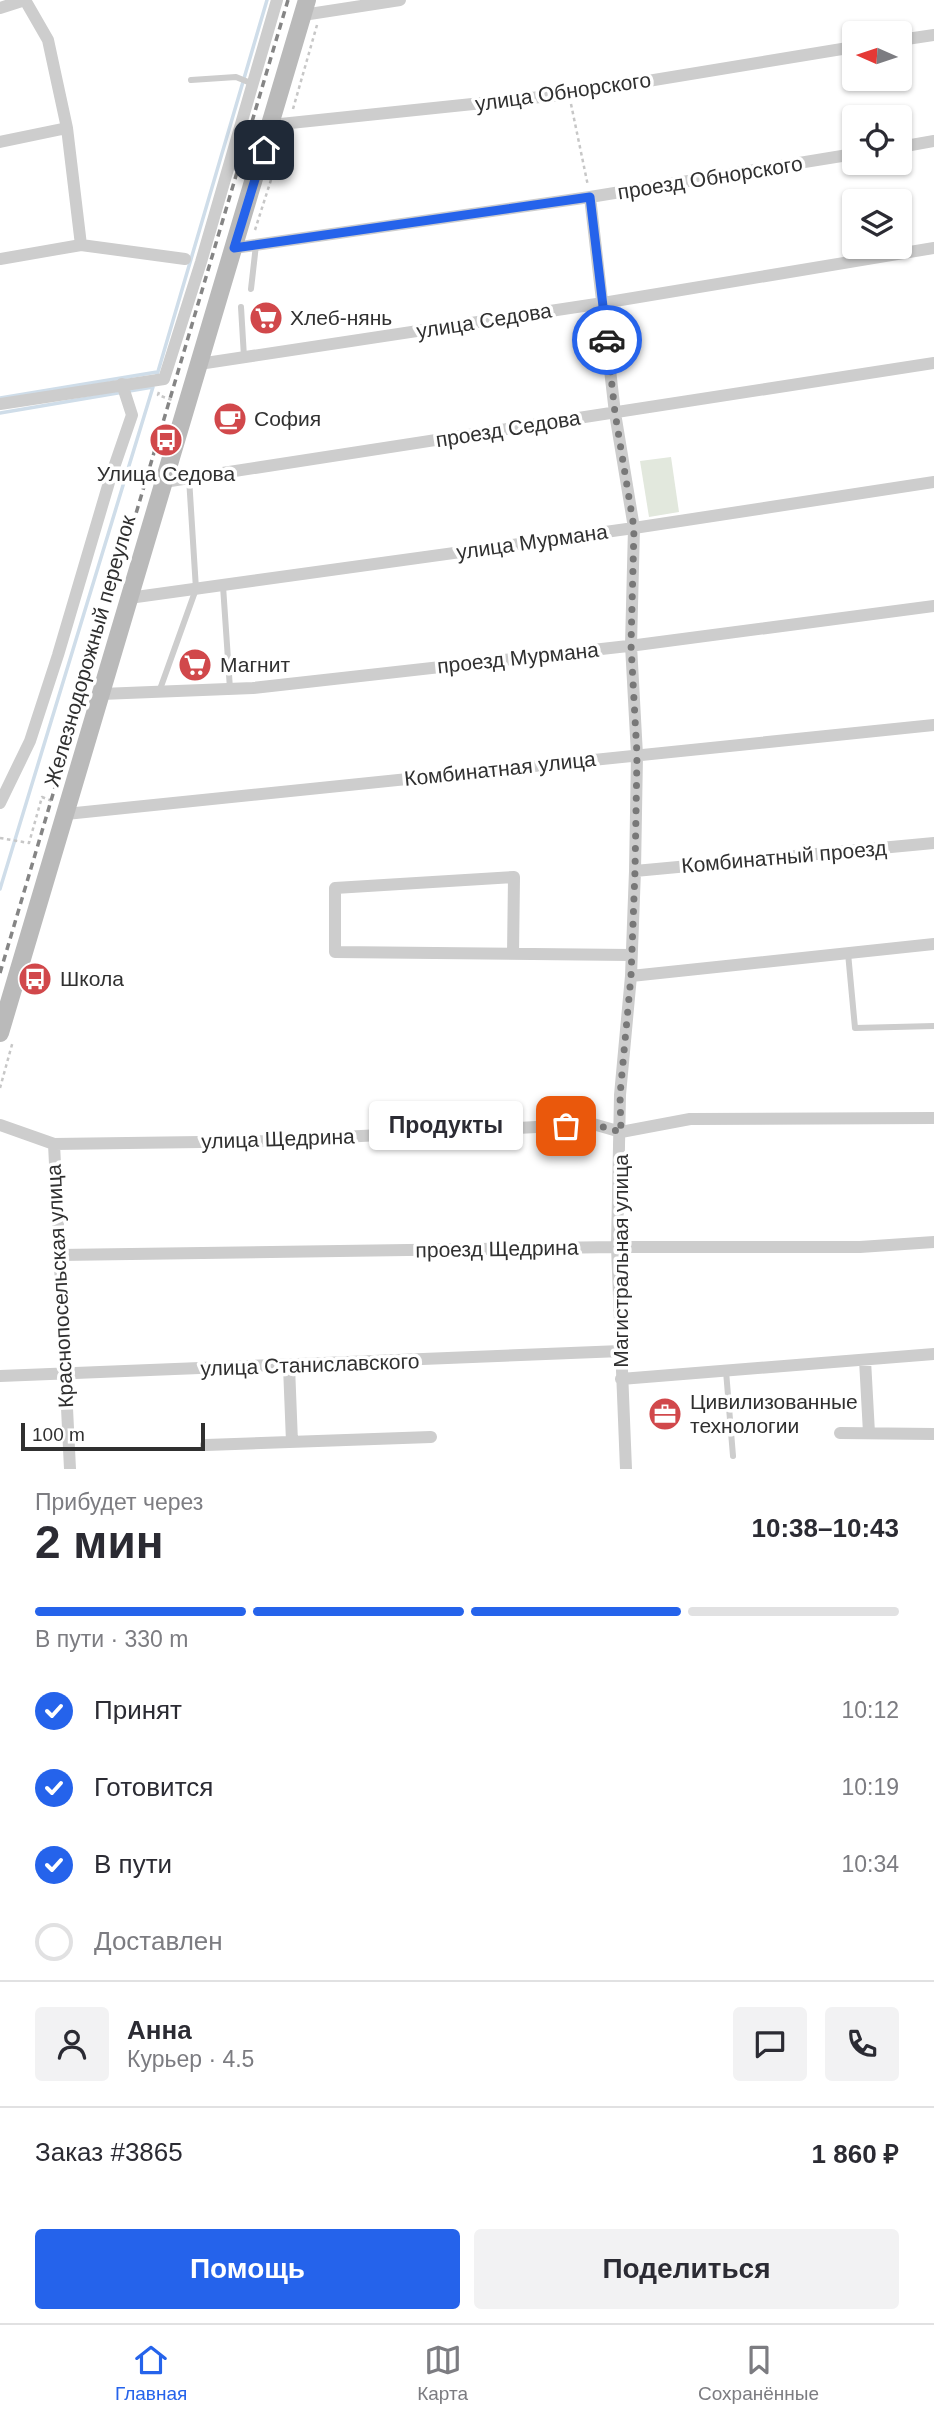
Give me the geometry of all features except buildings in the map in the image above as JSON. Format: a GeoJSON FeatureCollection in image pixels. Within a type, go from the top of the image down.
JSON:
{"type":"FeatureCollection","features":[{"type":"Feature","properties":{"kind":"street"},"geometry":{"type":"LineString","coordinates":[[0,8],[25,0],[48,40],[67,128],[81,245]]}},
{"type":"Feature","properties":{"kind":"street"},"geometry":{"type":"LineString","coordinates":[[0,404],[143,380],[164,379],[277,0]]}},
{"type":"Feature","properties":{"kind":"street"},"geometry":{"type":"LineString","coordinates":[[305,8],[400,0]]}},
{"type":"Feature","properties":{"kind":"street","name":"Железнодорожный переулок"},"geometry":{"type":"LineString","coordinates":[[0,1032],[305,8]]}},
{"type":"Feature","properties":{"kind":"street"},"geometry":{"type":"LineString","coordinates":[[912,38],[934,34]]}},
{"type":"Feature","properties":{"kind":"street","name":"улица Обнорского"},"geometry":{"type":"LineString","coordinates":[[271,125],[569,94],[842,49]]}},
{"type":"Feature","properties":{"kind":"street"},"geometry":{"type":"LineString","coordinates":[[0,142],[67,128]]}},
{"type":"Feature","properties":{"kind":"street"},"geometry":{"type":"LineString","coordinates":[[912,145],[934,141]]}},
{"type":"Feature","properties":{"kind":"street","name":"проезд Обнорского"},"geometry":{"type":"LineString","coordinates":[[234,248],[590,197],[842,156]]}},
{"type":"Feature","properties":{"kind":"street","name":"Магистральная улица"},"geometry":{"type":"LineString","coordinates":[[590,197],[615,413],[634,528],[631,645],[637,755],[635,871],[631,976],[620,1095],[617,1247],[626,1469]]}},
{"type":"Feature","properties":{"kind":"street"},"geometry":{"type":"LineString","coordinates":[[0,259],[81,245],[185,259]]}},
{"type":"Feature","properties":{"kind":"street","name":"улица Седова"},"geometry":{"type":"LineString","coordinates":[[200,364],[603,303],[934,248]]}},
{"type":"Feature","properties":{"kind":"street","name":"проезд Седова"},"geometry":{"type":"LineString","coordinates":[[164,482],[934,363]]}},
{"type":"Feature","properties":{"kind":"street","name":"Железнодорожный переулок"},"geometry":{"type":"LineString","coordinates":[[0,803],[30,741],[132,415],[122,384]]}},
{"type":"Feature","properties":{"kind":"street","name":"улица Мурмана"},"geometry":{"type":"LineString","coordinates":[[129,598],[634,528],[934,482]]}},
{"type":"Feature","properties":{"kind":"street","name":"проезд Мурмана"},"geometry":{"type":"LineString","coordinates":[[101,694],[230,689],[631,645],[934,606]]}},
{"type":"Feature","properties":{"kind":"street","name":"Комбинатная улица"},"geometry":{"type":"LineString","coordinates":[[66,814],[934,725]]}},
{"type":"Feature","properties":{"kind":"street","name":"Комбинатный проезд"},"geometry":{"type":"LineString","coordinates":[[635,871],[934,843]]}},
{"type":"Feature","properties":{"kind":"street"},"geometry":{"type":"LineString","coordinates":[[513,954],[514,877],[335,888],[335,952],[513,954],[631,955]]}},
{"type":"Feature","properties":{"kind":"street"},"geometry":{"type":"LineString","coordinates":[[631,976],[934,944]]}},
{"type":"Feature","properties":{"kind":"street","name":"улица Щедрина"},"geometry":{"type":"LineString","coordinates":[[0,1125],[54,1144],[265,1141],[593,1124],[621,1132],[690,1119],[934,1118]]}},
{"type":"Feature","properties":{"kind":"street","name":"Краснопосельская улица"},"geometry":{"type":"LineString","coordinates":[[54,1144],[69,1469]]}},
{"type":"Feature","properties":{"kind":"street","name":"проезд Щедрина"},"geometry":{"type":"LineString","coordinates":[[59,1255],[617,1247],[860,1247],[934,1242]]}},
{"type":"Feature","properties":{"kind":"street","name":"улица Станиславского"},"geometry":{"type":"LineString","coordinates":[[0,1376],[621,1351]]}},
{"type":"Feature","properties":{"kind":"street"},"geometry":{"type":"LineString","coordinates":[[621,1379],[934,1354]]}},
{"type":"Feature","properties":{"kind":"street"},"geometry":{"type":"LineString","coordinates":[[865,1360],[869,1433]]}},
{"type":"Feature","properties":{"kind":"street"},"geometry":{"type":"LineString","coordinates":[[289,1366],[292,1442]]}},
{"type":"Feature","properties":{"kind":"street"},"geometry":{"type":"LineString","coordinates":[[840,1433],[934,1434]]}},
{"type":"Feature","properties":{"kind":"street"},"geometry":{"type":"LineString","coordinates":[[206,1446],[431,1437]]}},
{"type":"Feature","properties":{"kind":"lane"},"geometry":{"type":"LineString","coordinates":[[191,80],[236,77],[253,84]]}},
{"type":"Feature","properties":{"kind":"lane"},"geometry":{"type":"LineString","coordinates":[[251,289],[256,245]]}},
{"type":"Feature","properties":{"kind":"lane"},"geometry":{"type":"LineString","coordinates":[[241,307],[244,357]]}},
{"type":"Feature","properties":{"kind":"lane"},"geometry":{"type":"LineString","coordinates":[[159,692],[196,589],[189,478]]}},
{"type":"Feature","properties":{"kind":"lane"},"geometry":{"type":"LineString","coordinates":[[223,585],[230,689]]}},
{"type":"Feature","properties":{"kind":"lane"},"geometry":{"type":"LineString","coordinates":[[848,953],[855,1028],[934,1027]]}},
{"type":"Feature","properties":{"kind":"lane"},"geometry":{"type":"LineString","coordinates":[[726,1371],[733,1457]]}},
{"type":"Feature","properties":{"kind":"path"},"geometry":{"type":"LineString","coordinates":[[569,94],[590,197]]}},
{"type":"Feature","properties":{"kind":"path"},"geometry":{"type":"LineString","coordinates":[[0,846],[1,838],[20,842]]}},
{"type":"Feature","properties":{"kind":"shaded area"},"geometry":{"type":"Polygon","coordinates":[[[671,457],[679,512],[649,517],[640,461],[671,457]]]}},
{"type":"Feature","properties":{"kind":"waterway"},"geometry":{"type":"LineString","coordinates":[[157,375],[267,0]]}},
{"type":"Feature","properties":{"kind":"waterway"},"geometry":{"type":"LineString","coordinates":[[0,398],[157,372]]}},
{"type":"Feature","properties":{"kind":"waterway"},"geometry":{"type":"LineString","coordinates":[[0,413],[153,387],[0,889]]}},
{"type":"Feature","properties":{"kind":"railway"},"geometry":{"type":"LineString","coordinates":[[0,973],[288,0]]}},
{"type":"Feature","properties":{"kind":"way so far"},"geometry":{"type":"LineString","coordinates":[[566,1126],[593,1124],[621,1132],[620,1095],[631,976],[637,755],[631,645],[634,528],[615,413],[607,340]]}},
{"type":"Feature","properties":{"kind":"place","name":"Хлеб-нянь"},"geometry":{"type":"Point","coordinates":[266,318]}},
{"type":"Feature","properties":{"kind":"place","name":"София"},"geometry":{"type":"Point","coordinates":[230,419]}},
{"type":"Feature","properties":{"kind":"place","name":"Улица Седова"},"geometry":{"type":"Point","coordinates":[166,440]}},
{"type":"Feature","properties":{"kind":"place","name":"Магнит"},"geometry":{"type":"Point","coordinates":[195,665]}},
{"type":"Feature","properties":{"kind":"place","name":"Школа"},"geometry":{"type":"Point","coordinates":[35,979]}},
{"type":"Feature","properties":{"kind":"place","name":"Продукты"},"geometry":{"type":"Point","coordinates":[566,1126]}},
{"type":"Feature","properties":{"kind":"place","name":"Цивилизованные технологии"},"geometry":{"type":"Point","coordinates":[665,1414]}},
{"type":"Feature","properties":{"kind":"route"},"geometry":{"type":"LineString","coordinates":[[264,150],[234,248],[590,197],[607,340]]}}]}
